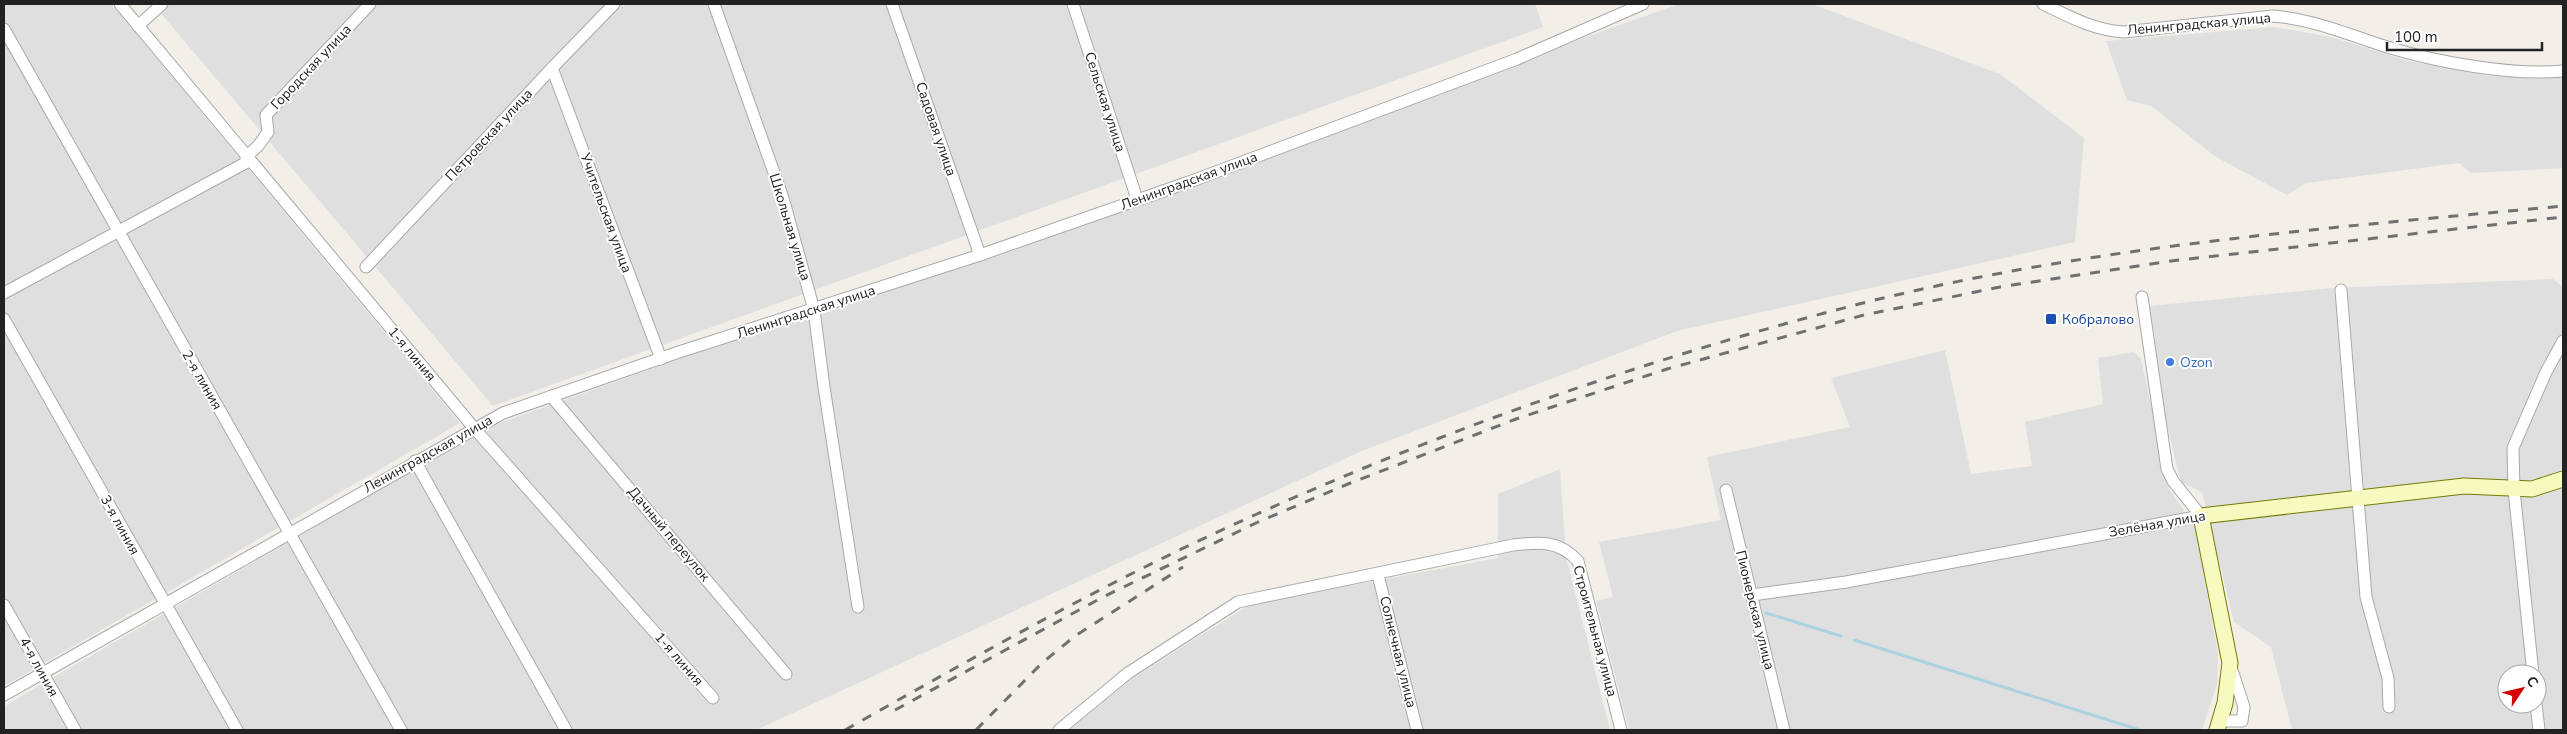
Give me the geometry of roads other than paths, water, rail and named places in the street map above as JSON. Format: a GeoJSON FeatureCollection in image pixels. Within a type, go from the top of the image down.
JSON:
{"type":"FeatureCollection","features":[{"type":"Feature","properties":{"kind":"street","name":"1-я линия"},"geometry":{"type":"LineString","coordinates":[[120,4],[247,159],[474,428],[713,698]]}},
{"type":"Feature","properties":{"kind":"street"},"geometry":{"type":"LineString","coordinates":[[138,26],[162,4]]}},
{"type":"Feature","properties":{"kind":"street","name":"Городская улица"},"geometry":{"type":"LineString","coordinates":[[4,293],[118,232],[247,159],[268,132],[266,115],[370,4]]}},
{"type":"Feature","properties":{"kind":"street","name":"Петровская улица"},"geometry":{"type":"LineString","coordinates":[[366,267],[614,4]]}},
{"type":"Feature","properties":{"kind":"street","name":"Школьная улица"},"geometry":{"type":"LineString","coordinates":[[714,4],[783,198],[814,310],[858,606]]}},
{"type":"Feature","properties":{"kind":"street","name":"Садовая улица"},"geometry":{"type":"LineString","coordinates":[[892,4],[980,255]]}},
{"type":"Feature","properties":{"kind":"street","name":"Сельская улица"},"geometry":{"type":"LineString","coordinates":[[1073,4],[1137,199]]}},
{"type":"Feature","properties":{"kind":"street","name":"Ленинградская улица"},"geometry":{"type":"LineString","coordinates":[[2044,4],[2083,23],[2111,31],[2124,32],[2273,16],[2294,18],[2392,48],[2458,63],[2506,69],[2563,71]]}},
{"type":"Feature","properties":{"kind":"street","name":"Ленинградская улица"},"geometry":{"type":"LineString","coordinates":[[4,695],[289,532],[503,413],[661,359],[980,255],[1188,182],[1517,59],[1637,5]]}},
{"type":"Feature","properties":{"kind":"street","name":"2-я линия"},"geometry":{"type":"LineString","coordinates":[[4,29],[401,730]]}},
{"type":"Feature","properties":{"kind":"street","name":"Учительская улица"},"geometry":{"type":"LineString","coordinates":[[552,68],[661,359]]}},
{"type":"Feature","properties":{"kind":"street"},"geometry":{"type":"LineString","coordinates":[[2341,290],[2366,597],[2388,678],[2389,707]]}},
{"type":"Feature","properties":{"kind":"street"},"geometry":{"type":"LineString","coordinates":[[2142,297],[2167,469],[2172,481],[2201,516],[2230,663],[2244,708],[2242,721],[2218,725],[2230,663]]}},
{"type":"Feature","properties":{"kind":"street","name":"3-я линия"},"geometry":{"type":"LineString","coordinates":[[4,320],[237,730]]}},
{"type":"Feature","properties":{"kind":"street"},"geometry":{"type":"LineString","coordinates":[[2532,664],[2514,490],[2513,448],[2546,372],[2563,341]]}},
{"type":"Feature","properties":{"kind":"street","name":"Дачный переулок"},"geometry":{"type":"LineString","coordinates":[[551,396],[786,674]]}},
{"type":"Feature","properties":{"kind":"street"},"geometry":{"type":"LineString","coordinates":[[415,461],[566,730]]}},
{"type":"Feature","properties":{"kind":"street","name":"Зелёная улица"},"geometry":{"type":"LineString","coordinates":[[1752,595],[1846,582],[2201,516],[2464,486],[2514,490],[2532,489],[2563,479]]}},
{"type":"Feature","properties":{"kind":"street","name":"Пионерская улица"},"geometry":{"type":"LineString","coordinates":[[1726,490],[1784,730]]}},
{"type":"Feature","properties":{"kind":"street","name":"Строительная улица"},"geometry":{"type":"LineString","coordinates":[[1059,730],[1128,674],[1238,602],[1378,575],[1514,545],[1538,542],[1557,544],[1569,551],[1578,561],[1621,730]]}},
{"type":"Feature","properties":{"kind":"street","name":"Солнечная улица"},"geometry":{"type":"LineString","coordinates":[[1378,575],[1418,730]]}},
{"type":"Feature","properties":{"kind":"street","name":"4-я линия"},"geometry":{"type":"LineString","coordinates":[[4,604],[75,730]]}},
{"type":"Feature","properties":{"kind":"street"},"geometry":{"type":"LineString","coordinates":[[2537,714],[2539,730]]}},
{"type":"Feature","properties":{"kind":"waterway"},"geometry":{"type":"LineString","coordinates":[[1766,613],[1841,636]]}},
{"type":"Feature","properties":{"kind":"waterway"},"geometry":{"type":"LineString","coordinates":[[1854,640],[2140,730]]}},
{"type":"Feature","properties":{"kind":"railway"},"geometry":{"type":"LineString","coordinates":[[845,730],[1100,590],[1257,514],[1330,482],[1478,423],[1705,347],[1859,304],[2033,267],[2121,253],[2298,231],[2563,206]]}},
{"type":"Feature","properties":{"kind":"railway"},"geometry":{"type":"LineString","coordinates":[[895,710],[1103,597],[1258,522],[1348,484],[1516,419],[1667,369],[1864,315],[2000,287],[2171,261],[2563,217]]}},
{"type":"Feature","properties":{"kind":"railway"},"geometry":{"type":"LineString","coordinates":[[976,730],[1042,663],[1075,636],[1183,567]]}},
{"type":"Feature","properties":{"kind":"place","name":"Кобралово"},"geometry":{"type":"Point","coordinates":[2051,319]}},
{"type":"Feature","properties":{"kind":"place","name":"Ozon"},"geometry":{"type":"Point","coordinates":[2170,362]}}]}
